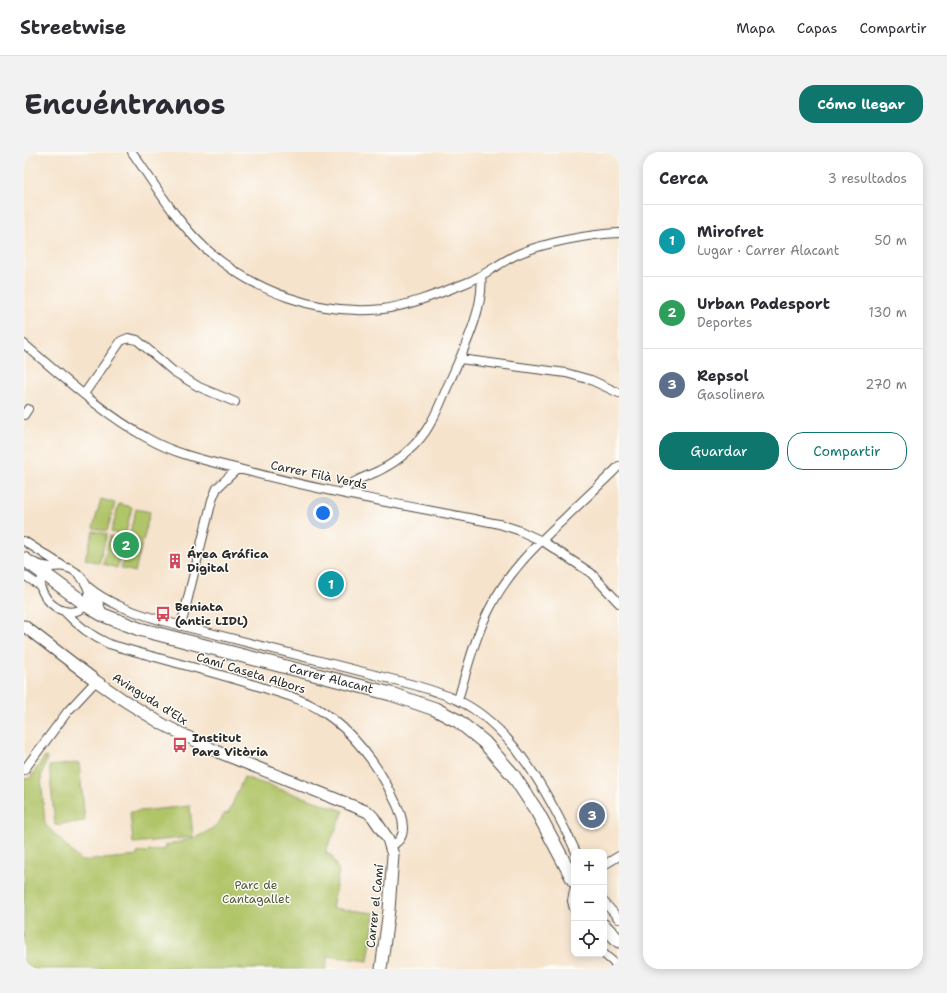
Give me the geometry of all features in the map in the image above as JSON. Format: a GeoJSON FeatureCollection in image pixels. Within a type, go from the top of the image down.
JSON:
{"type":"FeatureCollection","features":[{"type":"Feature","properties":{"kind":"main road","name":"Carrer Alacant"},"geometry":{"type":"LineString","coordinates":[[26,560],[47,570],[82,608],[139,629],[391,694],[452,717],[479,737],[499,757],[513,775],[538,813],[571,875]]}},
{"type":"Feature","properties":{"kind":"main road"},"geometry":{"type":"LineString","coordinates":[[607,929],[619,941]]}},
{"type":"Feature","properties":{"kind":"street"},"geometry":{"type":"LineString","coordinates":[[132,152],[182,224],[204,248],[218,259],[248,279],[265,288],[303,302],[335,308],[368,310],[383,309],[414,302],[468,282],[481,276],[490,268],[512,257],[536,248],[584,237],[619,233]]}},
{"type":"Feature","properties":{"kind":"street"},"geometry":{"type":"LineString","coordinates":[[343,493],[350,484],[384,468],[398,459],[419,440],[436,413],[460,359],[481,296],[481,276]]}},
{"type":"Feature","properties":{"kind":"street"},"geometry":{"type":"LineString","coordinates":[[84,394],[121,341],[128,338],[136,340],[173,371],[199,387],[235,402]]}},
{"type":"Feature","properties":{"kind":"street","name":"Carrer Filà Verds"},"geometry":{"type":"LineString","coordinates":[[24,344],[115,418],[147,438],[181,454],[274,478],[500,524],[518,530],[541,540],[591,573],[619,603]]}},
{"type":"Feature","properties":{"kind":"street"},"geometry":{"type":"LineString","coordinates":[[460,359],[566,373],[591,380],[619,393]]}},
{"type":"Feature","properties":{"kind":"street"},"geometry":{"type":"LineString","coordinates":[[458,700],[478,635],[490,606],[520,562],[619,466]]}},
{"type":"Feature","properties":{"kind":"street"},"geometry":{"type":"LineString","coordinates":[[181,626],[212,500],[217,488],[237,468]]}},
{"type":"Feature","properties":{"kind":"street"},"geometry":{"type":"LineString","coordinates":[[24,540],[64,567],[71,569],[79,575],[98,604],[103,615]]}},
{"type":"Feature","properties":{"kind":"street"},"geometry":{"type":"LineString","coordinates":[[26,560],[37,572],[40,586]]}},
{"type":"Feature","properties":{"kind":"street"},"geometry":{"type":"LineString","coordinates":[[40,586],[47,570],[64,567]]}},
{"type":"Feature","properties":{"kind":"street"},"geometry":{"type":"LineString","coordinates":[[24,575],[40,586]]}},
{"type":"Feature","properties":{"kind":"street","name":"Camí Caseta Albors"},"geometry":{"type":"LineString","coordinates":[[40,586],[47,599],[57,608],[64,611],[75,623],[94,637],[108,644],[242,681],[299,700],[323,712],[339,724],[354,740],[371,762],[397,804],[403,830],[400,839],[391,847]]}},
{"type":"Feature","properties":{"kind":"street"},"geometry":{"type":"LineString","coordinates":[[64,611],[71,612],[82,608],[89,597],[87,588]]}},
{"type":"Feature","properties":{"kind":"street","name":"Carrer Alacant"},"geometry":{"type":"LineString","coordinates":[[87,588],[97,595],[139,614],[181,626],[386,677],[422,687],[458,700],[491,724],[519,753],[546,794],[574,849]]}},
{"type":"Feature","properties":{"kind":"street","name":"Avinguda d'Elx"},"geometry":{"type":"LineString","coordinates":[[24,626],[96,681],[164,725],[200,744],[368,812],[381,827],[391,847]]}},
{"type":"Feature","properties":{"kind":"street"},"geometry":{"type":"LineString","coordinates":[[24,770],[68,711],[96,681]]}},
{"type":"Feature","properties":{"kind":"street","name":"Carrer el Camí"},"geometry":{"type":"LineString","coordinates":[[381,969],[393,869],[393,855],[391,847]]}},
{"type":"Feature","properties":{"kind":"street"},"geometry":{"type":"LineString","coordinates":[[607,863],[619,856]]}},
{"type":"Feature","properties":{"kind":"street"},"geometry":{"type":"LineString","coordinates":[[607,905],[619,919]]}},
{"type":"Feature","properties":{"kind":"street"},"geometry":{"type":"LineString","coordinates":[[607,957],[619,967]]}},
{"type":"Feature","properties":{"kind":"green space"},"geometry":{"type":"Polygon","coordinates":[[[101,499],[115,503],[107,531],[93,528],[101,499]]]}},
{"type":"Feature","properties":{"kind":"green space"},"geometry":{"type":"Polygon","coordinates":[[[119,504],[132,507],[125,536],[111,532],[119,504]]]}},
{"type":"Feature","properties":{"kind":"green space"},"geometry":{"type":"Polygon","coordinates":[[[136,509],[150,512],[143,541],[129,537],[136,509]]]}},
{"type":"Feature","properties":{"kind":"green space"},"geometry":{"type":"Polygon","coordinates":[[[93,531],[107,534],[99,563],[85,559],[93,531]]]}},
{"type":"Feature","properties":{"kind":"green space"},"geometry":{"type":"Polygon","coordinates":[[[110,536],[124,539],[117,568],[103,564],[110,536]]]}},
{"type":"Feature","properties":{"kind":"green space"},"geometry":{"type":"Polygon","coordinates":[[[128,540],[142,543],[135,572],[121,568],[128,540]]]}},
{"type":"Feature","properties":{"kind":"green space","name":"Parc de Cantagallet"},"geometry":{"type":"Polygon","coordinates":[[[45,757],[47,758],[41,777],[45,824],[81,861],[137,856],[137,853],[166,849],[166,845],[200,835],[214,827],[225,813],[228,814],[244,777],[344,811],[325,853],[331,855],[339,871],[332,908],[375,913],[368,961],[328,956],[326,969],[24,969],[24,778],[29,779],[45,757]]]}},
{"type":"Feature","properties":{"kind":"green space"},"geometry":{"type":"Polygon","coordinates":[[[79,763],[85,821],[55,825],[49,766],[79,763]]]}},
{"type":"Feature","properties":{"kind":"green space"},"geometry":{"type":"Polygon","coordinates":[[[190,806],[193,837],[133,843],[130,812],[190,806]]]}},
{"type":"Feature","properties":{"kind":"place","name":"Urban Padesport"},"geometry":{"type":"Point","coordinates":[126,545]}},
{"type":"Feature","properties":{"kind":"place","name":"Área Gráfica Digital"},"geometry":{"type":"Point","coordinates":[175,561]}},
{"type":"Feature","properties":{"kind":"place","name":"Mirofret"},"geometry":{"type":"Point","coordinates":[331,584]}},
{"type":"Feature","properties":{"kind":"place","name":"Beniata (antic LIDL)"},"geometry":{"type":"Point","coordinates":[163,614]}},
{"type":"Feature","properties":{"kind":"place","name":"Institut Pare Vitòria"},"geometry":{"type":"Point","coordinates":[180,745]}},
{"type":"Feature","properties":{"kind":"place","name":"Repsol"},"geometry":{"type":"Point","coordinates":[592,815]}}]}
